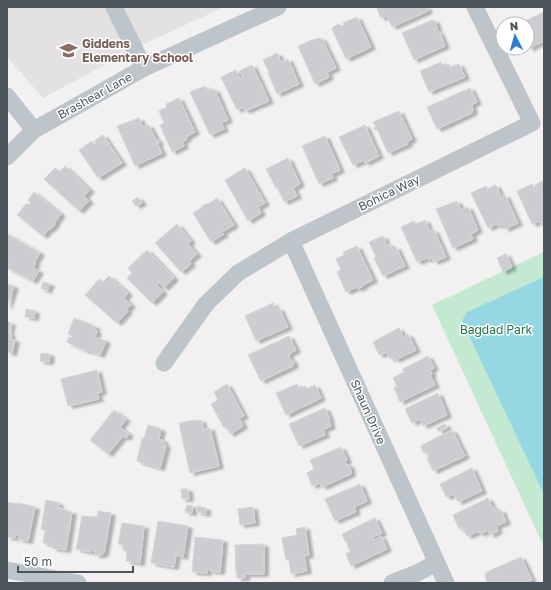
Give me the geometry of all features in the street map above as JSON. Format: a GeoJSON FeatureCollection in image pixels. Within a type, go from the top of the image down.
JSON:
{"type":"FeatureCollection","features":[{"type":"Feature","properties":{"kind":"street"},"geometry":{"type":"LineString","coordinates":[[114,7],[144,68]]}},
{"type":"Feature","properties":{"kind":"street","name":"Brashear Lane"},"geometry":{"type":"LineString","coordinates":[[7,157],[34,130],[144,68],[278,7]]}},
{"type":"Feature","properties":{"kind":"street","name":"Bohica Way"},"geometry":{"type":"LineString","coordinates":[[164,363],[206,304],[238,273],[290,242],[532,123],[475,7]]}},
{"type":"Feature","properties":{"kind":"street"},"geometry":{"type":"LineString","coordinates":[[7,96],[34,130]]}},
{"type":"Feature","properties":{"kind":"street","name":"Shaun Drive"},"geometry":{"type":"LineString","coordinates":[[290,242],[446,583]]}},
{"type":"Feature","properties":{"kind":"street"},"geometry":{"type":"LineString","coordinates":[[392,583],[417,573],[436,563]]}},
{"type":"Feature","properties":{"kind":"street"},"geometry":{"type":"LineString","coordinates":[[7,570],[78,583]]}},
{"type":"Feature","properties":{"kind":"shaded area","name":"Giddens Elementary School"},"geometry":{"type":"Polygon","coordinates":[[[7,7],[224,7],[144,44],[43,98],[7,57],[7,7]]]}},
{"type":"Feature","properties":{"kind":"green space","name":"Bagdad Park"},"geometry":{"type":"Polygon","coordinates":[[[544,252],[544,547],[432,305],[544,252]]]}},
{"type":"Feature","properties":{"kind":"water"},"geometry":{"type":"Polygon","coordinates":[[[544,277],[544,494],[462,321],[467,312],[544,277]]]}},
{"type":"Feature","properties":{"kind":"building"},"geometry":{"type":"Polygon","coordinates":[[[382,7],[426,7],[428,11],[392,27],[387,16],[381,18],[377,9],[382,7]]]}},
{"type":"Feature","properties":{"kind":"building"},"geometry":{"type":"Polygon","coordinates":[[[544,12],[544,41],[535,45],[535,16],[544,12]]]}},
{"type":"Feature","properties":{"kind":"building"},"geometry":{"type":"Polygon","coordinates":[[[357,17],[371,47],[346,59],[332,29],[338,24],[342,26],[344,25],[343,23],[357,17]]]}},
{"type":"Feature","properties":{"kind":"building"},"geometry":{"type":"Polygon","coordinates":[[[432,20],[435,21],[437,27],[437,30],[435,30],[436,33],[439,31],[445,46],[414,60],[402,33],[432,20]]]}},
{"type":"Feature","properties":{"kind":"building"},"geometry":{"type":"Polygon","coordinates":[[[319,38],[322,39],[336,68],[327,72],[329,77],[315,84],[298,46],[319,38]]]}},
{"type":"Feature","properties":{"kind":"building"},"geometry":{"type":"Polygon","coordinates":[[[277,53],[281,62],[288,59],[299,84],[277,94],[263,60],[277,53]]]}},
{"type":"Feature","properties":{"kind":"building"},"geometry":{"type":"Polygon","coordinates":[[[441,62],[443,67],[449,64],[450,67],[459,64],[465,77],[429,92],[420,71],[441,62]]]}},
{"type":"Feature","properties":{"kind":"building"},"geometry":{"type":"Polygon","coordinates":[[[252,65],[269,101],[245,111],[243,107],[237,110],[221,77],[236,70],[240,79],[243,77],[239,71],[252,65]]]}},
{"type":"Feature","properties":{"kind":"building"},"geometry":{"type":"Polygon","coordinates":[[[205,86],[207,91],[212,89],[215,90],[228,120],[221,123],[224,129],[210,135],[190,92],[205,86]]]}},
{"type":"Feature","properties":{"kind":"building"},"geometry":{"type":"Polygon","coordinates":[[[470,88],[477,102],[471,105],[473,109],[472,113],[437,129],[427,107],[470,88]]]}},
{"type":"Feature","properties":{"kind":"building"},"geometry":{"type":"Polygon","coordinates":[[[179,98],[195,132],[186,137],[187,139],[182,141],[184,146],[172,152],[160,125],[164,123],[159,111],[167,107],[166,104],[179,98]]]}},
{"type":"Feature","properties":{"kind":"building"},"geometry":{"type":"Polygon","coordinates":[[[399,111],[412,139],[407,142],[408,144],[388,153],[377,129],[375,130],[374,128],[376,127],[373,122],[399,111]]]}},
{"type":"Feature","properties":{"kind":"building"},"geometry":{"type":"Polygon","coordinates":[[[139,118],[143,127],[149,125],[159,143],[157,143],[162,153],[135,166],[117,126],[139,118]]]}},
{"type":"Feature","properties":{"kind":"building"},"geometry":{"type":"Polygon","coordinates":[[[365,125],[379,156],[365,163],[364,160],[353,165],[339,137],[365,125]]]}},
{"type":"Feature","properties":{"kind":"building"},"geometry":{"type":"Polygon","coordinates":[[[103,135],[122,163],[98,178],[79,150],[92,141],[93,144],[96,143],[94,141],[103,135]]]}},
{"type":"Feature","properties":{"kind":"building"},"geometry":{"type":"Polygon","coordinates":[[[325,136],[340,170],[331,174],[333,178],[319,184],[302,146],[325,136]]]}},
{"type":"Feature","properties":{"kind":"building"},"geometry":{"type":"Polygon","coordinates":[[[288,158],[300,184],[293,188],[297,196],[284,202],[266,169],[288,158]]]}},
{"type":"Feature","properties":{"kind":"building"},"geometry":{"type":"Polygon","coordinates":[[[65,166],[90,190],[84,196],[89,201],[79,211],[44,179],[55,168],[60,172],[65,166]]]}},
{"type":"Feature","properties":{"kind":"building"},"geometry":{"type":"Polygon","coordinates":[[[245,168],[265,203],[258,207],[261,213],[248,221],[225,180],[245,168]]]}},
{"type":"Feature","properties":{"kind":"building"},"geometry":{"type":"Polygon","coordinates":[[[544,180],[544,225],[542,226],[539,221],[532,224],[517,191],[532,184],[536,192],[538,191],[535,185],[544,180]]]}},
{"type":"Feature","properties":{"kind":"building"},"geometry":{"type":"Polygon","coordinates":[[[496,185],[501,197],[505,195],[518,223],[505,229],[503,224],[500,226],[496,224],[488,228],[471,193],[486,186],[487,189],[496,185]]]}},
{"type":"Feature","properties":{"kind":"building"},"geometry":{"type":"Polygon","coordinates":[[[34,192],[61,214],[51,229],[49,229],[43,236],[17,215],[27,203],[29,205],[31,203],[28,200],[34,192]]]}},
{"type":"Feature","properties":{"kind":"building"},"geometry":{"type":"Polygon","coordinates":[[[138,197],[142,203],[136,206],[132,201],[138,197]]]}},
{"type":"Feature","properties":{"kind":"building"},"geometry":{"type":"Polygon","coordinates":[[[217,198],[234,225],[222,232],[224,234],[211,242],[193,213],[217,198]]]}},
{"type":"Feature","properties":{"kind":"building"},"geometry":{"type":"Polygon","coordinates":[[[457,201],[461,210],[468,207],[478,230],[471,234],[473,239],[453,248],[436,209],[457,201]]]}},
{"type":"Feature","properties":{"kind":"building"},"geometry":{"type":"Polygon","coordinates":[[[425,220],[430,231],[434,230],[446,257],[434,262],[432,258],[428,260],[427,258],[417,262],[401,227],[414,221],[416,224],[425,220]]]}},
{"type":"Feature","properties":{"kind":"building"},"geometry":{"type":"Polygon","coordinates":[[[177,224],[191,241],[188,244],[197,254],[189,261],[191,264],[181,272],[155,243],[177,224]]]}},
{"type":"Feature","properties":{"kind":"building"},"geometry":{"type":"Polygon","coordinates":[[[7,234],[40,253],[33,268],[39,271],[33,281],[7,268],[9,263],[7,262],[7,234]]]}},
{"type":"Feature","properties":{"kind":"building"},"geometry":{"type":"Polygon","coordinates":[[[383,236],[387,245],[390,244],[392,249],[396,247],[405,266],[383,276],[374,258],[376,257],[369,242],[383,236]]]}},
{"type":"Feature","properties":{"kind":"building"},"geometry":{"type":"Polygon","coordinates":[[[357,246],[373,280],[358,289],[357,287],[346,292],[337,272],[341,270],[336,259],[344,255],[343,252],[357,246]]]}},
{"type":"Feature","properties":{"kind":"building"},"geometry":{"type":"Polygon","coordinates":[[[147,250],[174,278],[164,288],[159,283],[157,285],[163,292],[152,303],[127,278],[132,273],[128,268],[147,250]]]}},
{"type":"Feature","properties":{"kind":"building"},"geometry":{"type":"Polygon","coordinates":[[[506,254],[512,267],[503,272],[497,258],[506,254]]]}},
{"type":"Feature","properties":{"kind":"building"},"geometry":{"type":"Polygon","coordinates":[[[109,276],[128,293],[124,298],[131,305],[126,310],[128,311],[117,323],[85,295],[99,279],[103,282],[109,276]]]}},
{"type":"Feature","properties":{"kind":"building"},"geometry":{"type":"Polygon","coordinates":[[[43,282],[50,284],[47,291],[41,288],[43,282]]]}},
{"type":"Feature","properties":{"kind":"building"},"geometry":{"type":"Polygon","coordinates":[[[7,284],[14,286],[7,307],[7,284]]]}},
{"type":"Feature","properties":{"kind":"building"},"geometry":{"type":"Polygon","coordinates":[[[273,303],[276,309],[279,308],[288,327],[256,341],[245,316],[273,303]]]}},
{"type":"Feature","properties":{"kind":"building"},"geometry":{"type":"Polygon","coordinates":[[[26,309],[35,311],[34,318],[25,317],[26,309]]]}},
{"type":"Feature","properties":{"kind":"building"},"geometry":{"type":"Polygon","coordinates":[[[74,318],[96,327],[94,330],[97,331],[95,337],[106,341],[100,355],[87,350],[86,351],[67,342],[69,337],[72,338],[73,336],[68,334],[74,318]]]}},
{"type":"Feature","properties":{"kind":"building"},"geometry":{"type":"Polygon","coordinates":[[[7,322],[11,323],[9,332],[11,335],[10,339],[15,340],[12,353],[7,352],[7,322]]]}},
{"type":"Feature","properties":{"kind":"building"},"geometry":{"type":"Polygon","coordinates":[[[399,328],[403,337],[408,334],[416,350],[395,360],[393,357],[390,359],[387,352],[379,355],[373,342],[399,328]]]}},
{"type":"Feature","properties":{"kind":"building"},"geometry":{"type":"Polygon","coordinates":[[[289,336],[296,350],[289,354],[289,357],[294,362],[293,366],[261,381],[248,355],[289,336]]]}},
{"type":"Feature","properties":{"kind":"building"},"geometry":{"type":"Polygon","coordinates":[[[41,353],[50,354],[49,362],[40,361],[41,353]]]}},
{"type":"Feature","properties":{"kind":"building"},"geometry":{"type":"Polygon","coordinates":[[[428,356],[434,368],[430,370],[432,374],[430,375],[435,385],[400,402],[394,388],[397,386],[393,378],[404,372],[403,369],[428,356]]]}},
{"type":"Feature","properties":{"kind":"building"},"geometry":{"type":"Polygon","coordinates":[[[97,370],[102,392],[97,393],[99,399],[68,406],[61,379],[97,370]]]}},
{"type":"Feature","properties":{"kind":"building"},"geometry":{"type":"Polygon","coordinates":[[[227,384],[244,416],[239,418],[243,426],[230,434],[226,427],[224,428],[211,404],[218,400],[214,392],[227,384]]]}},
{"type":"Feature","properties":{"kind":"building"},"geometry":{"type":"Polygon","coordinates":[[[297,384],[299,389],[305,386],[307,389],[315,385],[321,398],[286,415],[276,393],[297,384]]]}},
{"type":"Feature","properties":{"kind":"building"},"geometry":{"type":"Polygon","coordinates":[[[438,393],[447,415],[423,426],[420,419],[412,423],[405,409],[438,393]]]}},
{"type":"Feature","properties":{"kind":"building"},"geometry":{"type":"Polygon","coordinates":[[[325,408],[331,426],[323,430],[325,435],[299,446],[289,424],[325,408]]]}},
{"type":"Feature","properties":{"kind":"building"},"geometry":{"type":"Polygon","coordinates":[[[114,410],[126,419],[120,427],[129,434],[126,438],[123,436],[108,454],[90,440],[114,410]]]}},
{"type":"Feature","properties":{"kind":"building"},"geometry":{"type":"Polygon","coordinates":[[[201,420],[204,429],[210,428],[219,466],[190,473],[179,423],[201,420]]]}},
{"type":"Feature","properties":{"kind":"building"},"geometry":{"type":"Polygon","coordinates":[[[445,424],[447,428],[439,432],[437,428],[445,424]]]}},
{"type":"Feature","properties":{"kind":"building"},"geometry":{"type":"Polygon","coordinates":[[[148,425],[161,429],[159,439],[164,441],[163,444],[166,445],[160,468],[137,461],[142,438],[144,438],[148,425]]]}},
{"type":"Feature","properties":{"kind":"building"},"geometry":{"type":"Polygon","coordinates":[[[452,430],[465,456],[433,471],[427,458],[430,456],[428,453],[424,453],[421,448],[422,445],[452,430]]]}},
{"type":"Feature","properties":{"kind":"building"},"geometry":{"type":"Polygon","coordinates":[[[341,447],[347,460],[345,461],[346,464],[350,466],[351,474],[322,487],[320,483],[312,486],[307,473],[314,469],[310,460],[341,447]]]}},
{"type":"Feature","properties":{"kind":"building"},"geometry":{"type":"Polygon","coordinates":[[[472,468],[482,491],[458,502],[454,494],[446,497],[440,484],[472,468]]]}},
{"type":"Feature","properties":{"kind":"building"},"geometry":{"type":"Polygon","coordinates":[[[360,484],[367,501],[354,507],[356,512],[335,521],[325,499],[360,484]]]}},
{"type":"Feature","properties":{"kind":"building"},"geometry":{"type":"Polygon","coordinates":[[[181,489],[188,489],[189,499],[182,499],[181,489]]]}},
{"type":"Feature","properties":{"kind":"building"},"geometry":{"type":"Polygon","coordinates":[[[488,498],[496,512],[501,510],[506,522],[496,526],[498,531],[490,535],[488,530],[480,534],[479,531],[467,536],[462,527],[459,529],[453,515],[488,498]]]}},
{"type":"Feature","properties":{"kind":"building"},"geometry":{"type":"Polygon","coordinates":[[[46,500],[59,503],[58,508],[72,512],[66,550],[52,548],[52,544],[43,543],[45,530],[41,529],[46,500]]]}},
{"type":"Feature","properties":{"kind":"building"},"geometry":{"type":"Polygon","coordinates":[[[7,502],[35,507],[28,541],[18,539],[19,536],[16,535],[15,538],[7,537],[7,502]]]}},
{"type":"Feature","properties":{"kind":"building"},"geometry":{"type":"Polygon","coordinates":[[[187,505],[193,506],[192,513],[185,512],[187,505]]]}},
{"type":"Feature","properties":{"kind":"building"},"geometry":{"type":"Polygon","coordinates":[[[197,506],[206,508],[206,514],[197,512],[197,506]]]}},
{"type":"Feature","properties":{"kind":"building"},"geometry":{"type":"Polygon","coordinates":[[[253,507],[255,523],[240,525],[238,509],[253,507]]]}},
{"type":"Feature","properties":{"kind":"building"},"geometry":{"type":"Polygon","coordinates":[[[98,511],[111,513],[104,553],[101,555],[95,555],[94,549],[91,549],[91,552],[76,549],[82,516],[97,517],[98,511]]]}},
{"type":"Feature","properties":{"kind":"building"},"geometry":{"type":"Polygon","coordinates":[[[375,518],[382,533],[373,537],[375,540],[381,536],[387,549],[351,566],[346,554],[351,551],[342,534],[375,518]]]}},
{"type":"Feature","properties":{"kind":"building"},"geometry":{"type":"Polygon","coordinates":[[[158,521],[188,526],[183,557],[176,555],[174,567],[151,563],[158,521]]]}},
{"type":"Feature","properties":{"kind":"building"},"geometry":{"type":"Polygon","coordinates":[[[122,523],[144,526],[140,563],[126,561],[127,551],[123,550],[124,545],[118,544],[122,523]]]}},
{"type":"Feature","properties":{"kind":"building"},"geometry":{"type":"Polygon","coordinates":[[[305,527],[309,555],[304,556],[307,571],[291,574],[289,560],[286,560],[282,538],[297,535],[296,529],[305,527]]]}},
{"type":"Feature","properties":{"kind":"building"},"geometry":{"type":"Polygon","coordinates":[[[195,537],[223,540],[220,572],[210,571],[210,569],[207,569],[207,573],[192,572],[195,537]]]}},
{"type":"Feature","properties":{"kind":"building"},"geometry":{"type":"Polygon","coordinates":[[[264,544],[264,574],[245,574],[245,578],[237,578],[235,545],[264,544]]]}},
{"type":"Feature","properties":{"kind":"building"},"geometry":{"type":"Polygon","coordinates":[[[521,557],[532,580],[522,583],[487,583],[485,575],[487,572],[521,557]]]}},
{"type":"Feature","properties":{"kind":"place","name":"Giddens Elementary School"},"geometry":{"type":"Point","coordinates":[69,51]}}]}
